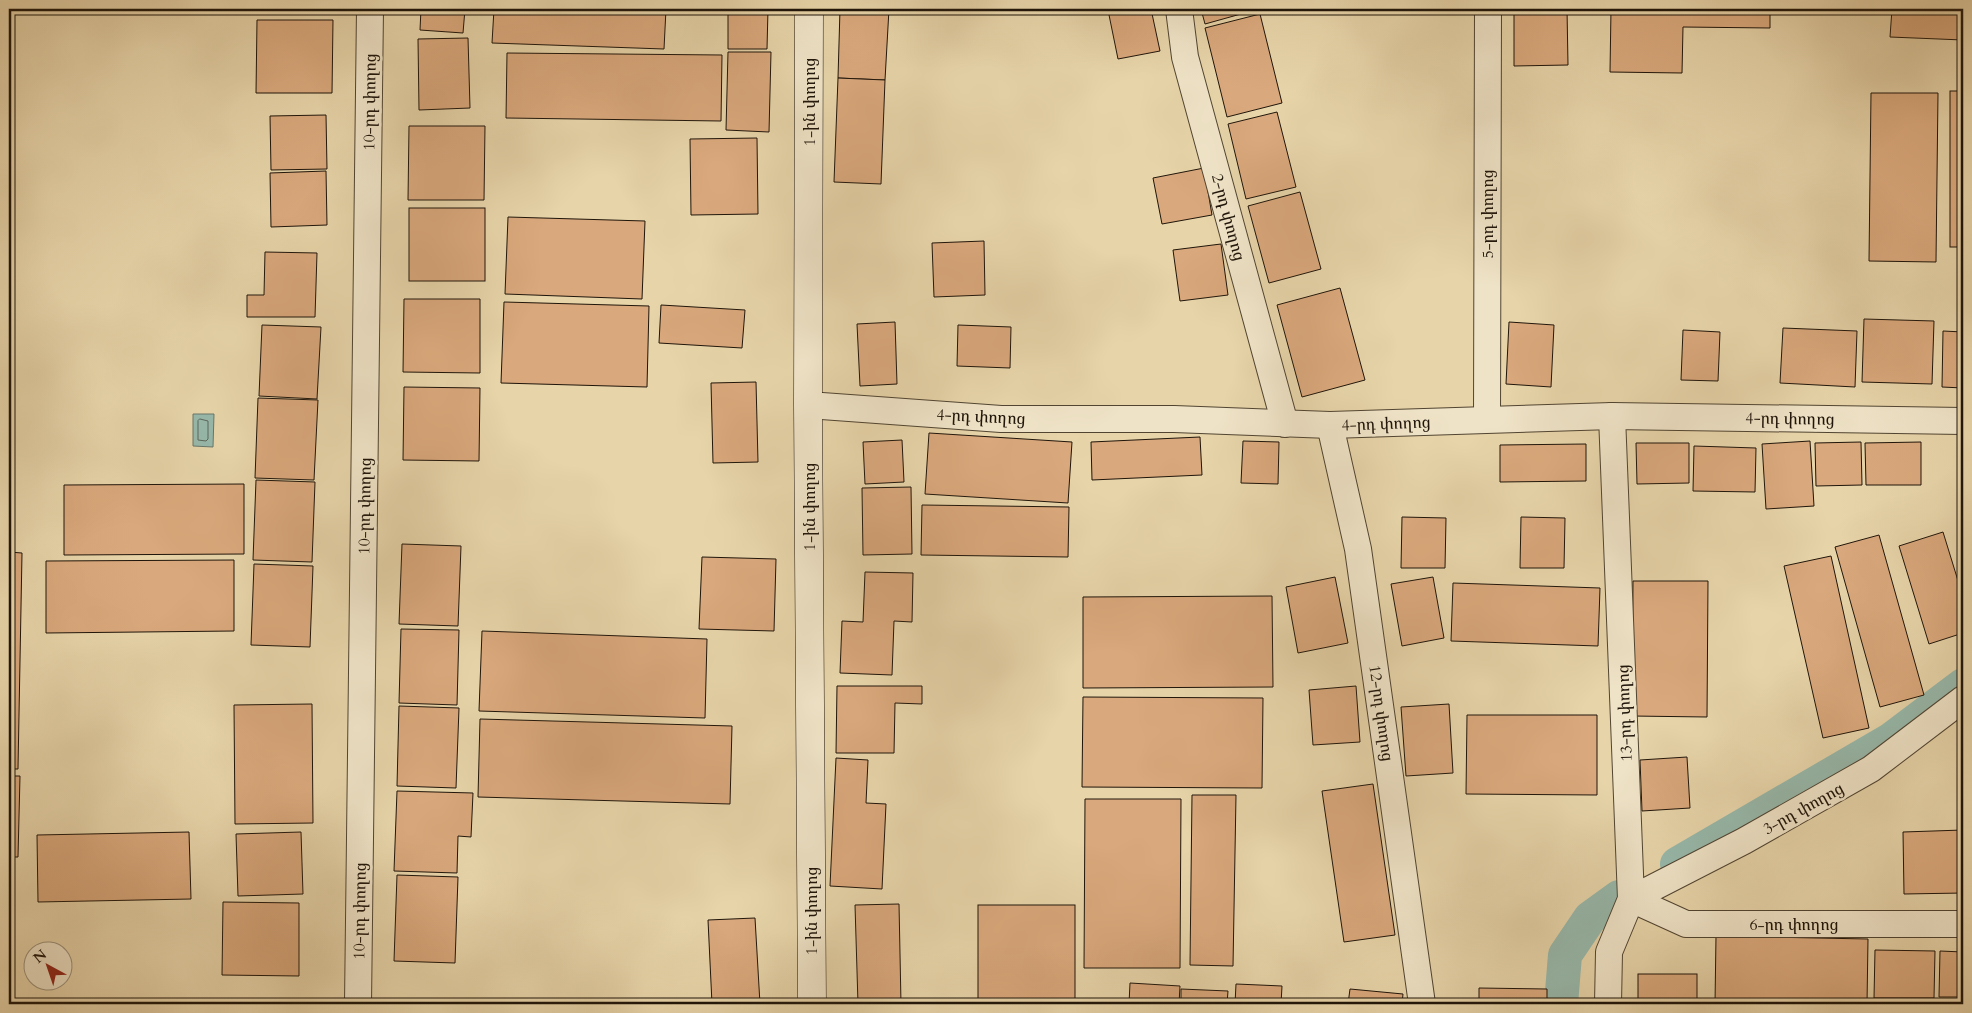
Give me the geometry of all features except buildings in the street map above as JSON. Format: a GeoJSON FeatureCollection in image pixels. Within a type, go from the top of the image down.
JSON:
{"type":"FeatureCollection","features":[{"type":"Feature","properties":{"kind":"main road","name":"1-ին փողոց"},"geometry":{"type":"LineString","coordinates":[[809,9],[808,405],[812,1004]]}},
{"type":"Feature","properties":{"kind":"street","name":"10-րդ փողոց"},"geometry":{"type":"LineString","coordinates":[[358,1004],[370,9]]}},
{"type":"Feature","properties":{"kind":"street","name":"2-րդ փողոց"},"geometry":{"type":"LineString","coordinates":[[1179,9],[1185,57],[1285,424]]}},
{"type":"Feature","properties":{"kind":"street","name":"5-րդ փողոց"},"geometry":{"type":"LineString","coordinates":[[1487,419],[1488,9]]}},
{"type":"Feature","properties":{"kind":"street","name":"4-րդ փողոց"},"geometry":{"type":"LineString","coordinates":[[808,405],[1001,419],[1174,419],[1330,425],[1612,416],[1963,421]]}},
{"type":"Feature","properties":{"kind":"street","name":"13-րդ փողոց"},"geometry":{"type":"LineString","coordinates":[[1608,1004],[1609,952],[1631,899],[1612,416]]}},
{"type":"Feature","properties":{"kind":"street","name":"12-րդ փողոց"},"geometry":{"type":"LineString","coordinates":[[1330,425],[1358,549],[1422,1004]]}},
{"type":"Feature","properties":{"kind":"street","name":"3-րդ փողոց"},"geometry":{"type":"LineString","coordinates":[[1631,899],[1744,840],[1871,770],[1963,699]]}},
{"type":"Feature","properties":{"kind":"street","name":"6-րդ փողոց"},"geometry":{"type":"LineString","coordinates":[[1631,899],[1686,924],[1963,924]]}},
{"type":"Feature","properties":{"kind":"water"},"geometry":{"type":"Polygon","coordinates":[[[193,414],[214,414],[213,447],[193,446],[193,414]]]}},
{"type":"Feature","properties":{"kind":"waterway"},"geometry":{"type":"LineString","coordinates":[[1677,864],[1890,740],[1963,685]]}},
{"type":"Feature","properties":{"kind":"waterway"},"geometry":{"type":"LineString","coordinates":[[1561,1004],[1565,955],[1590,918],[1619,897]]}}]}
